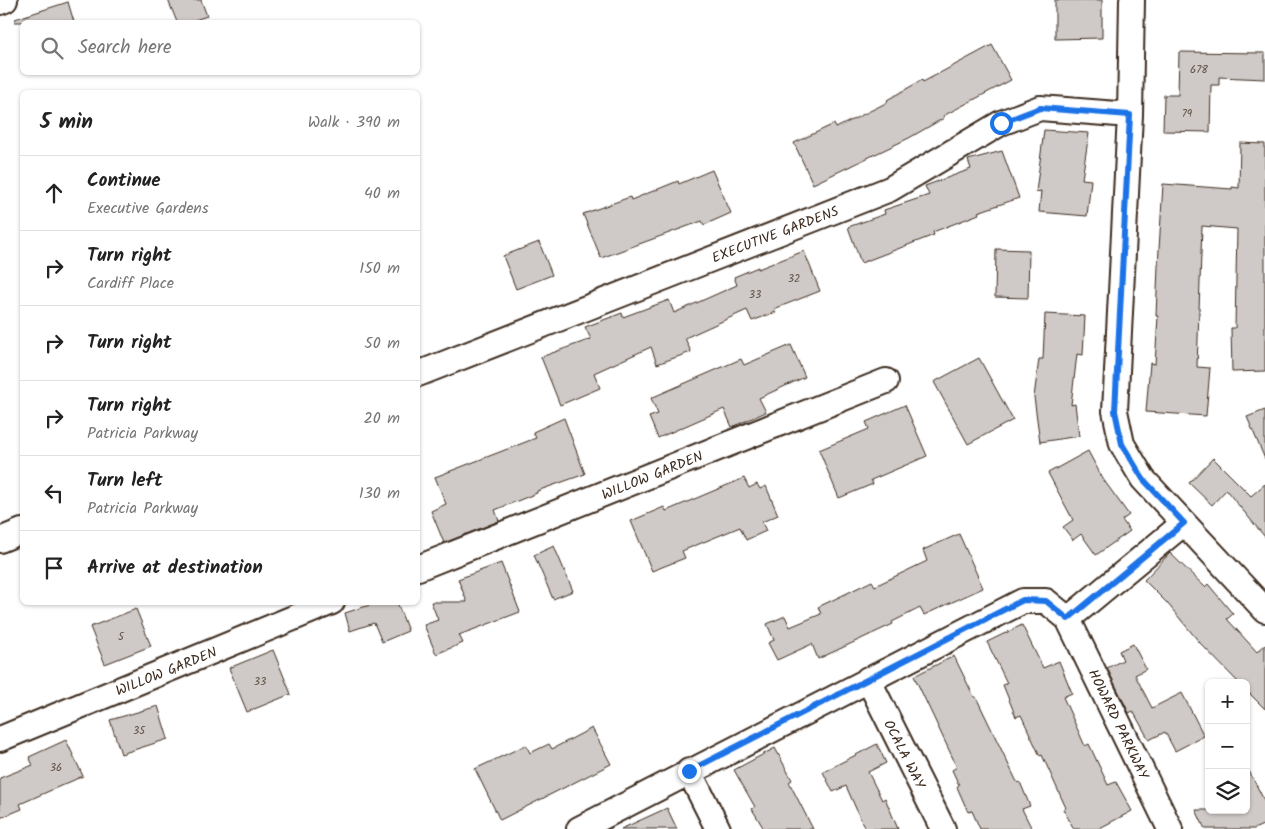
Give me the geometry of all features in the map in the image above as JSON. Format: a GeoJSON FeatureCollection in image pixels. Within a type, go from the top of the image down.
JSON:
{"type":"FeatureCollection","features":[{"type":"Feature","properties":{"kind":"street"},"geometry":{"type":"LineString","coordinates":[[0,2],[5,0]]}},
{"type":"Feature","properties":{"kind":"street"},"geometry":{"type":"LineString","coordinates":[[1132,0],[1130,115],[1115,411],[1122,444],[1143,479],[1265,610]]}},
{"type":"Feature","properties":{"kind":"street","name":"EXECUTIVE GARDENS"},"geometry":{"type":"LineString","coordinates":[[420,373],[890,189],[1001,123],[1040,108],[1130,115]]}},
{"type":"Feature","properties":{"kind":"street","name":"WILLOW GARDEN"},"geometry":{"type":"LineString","coordinates":[[420,567],[886,382]]}},
{"type":"Feature","properties":{"kind":"street"},"geometry":{"type":"LineString","coordinates":[[579,829],[1023,600],[1046,601],[1068,619],[1184,523]]}},
{"type":"Feature","properties":{"kind":"street"},"geometry":{"type":"LineString","coordinates":[[0,540],[20,532]]}},
{"type":"Feature","properties":{"kind":"street","name":"WILLOW GARDEN"},"geometry":{"type":"LineString","coordinates":[[0,739],[318,605]]}},
{"type":"Feature","properties":{"kind":"street","name":"HOWARD PARKWAY"},"geometry":{"type":"LineString","coordinates":[[1068,619],[1170,829]]}},
{"type":"Feature","properties":{"kind":"street","name":"OCALA WAY"},"geometry":{"type":"LineString","coordinates":[[868,679],[943,829]]}},
{"type":"Feature","properties":{"kind":"street"},"geometry":{"type":"LineString","coordinates":[[689,771],[718,829]]}},
{"type":"Feature","properties":{"kind":"building"},"geometry":{"type":"Polygon","coordinates":[[[168,0],[201,0],[207,16],[195,20],[176,20],[168,0]]]}},
{"type":"Feature","properties":{"kind":"building"},"geometry":{"type":"Polygon","coordinates":[[[1055,0],[1102,0],[1102,38],[1055,39],[1055,0]]]}},
{"type":"Feature","properties":{"kind":"building"},"geometry":{"type":"Polygon","coordinates":[[[68,2],[73,20],[20,20],[20,22],[15,22],[15,19],[68,2]]]}},
{"type":"Feature","properties":{"kind":"building"},"geometry":{"type":"Polygon","coordinates":[[[992,45],[1011,80],[943,116],[944,118],[909,138],[813,184],[794,143],[834,124],[836,128],[888,102],[887,100],[922,80],[923,82],[992,45]]]}},
{"type":"Feature","properties":{"kind":"building"},"geometry":{"type":"Polygon","coordinates":[[[1179,52],[1265,53],[1265,79],[1219,77],[1219,85],[1211,85],[1210,132],[1163,131],[1164,95],[1178,95],[1179,52]]]}},
{"type":"Feature","properties":{"kind":"building"},"geometry":{"type":"Polygon","coordinates":[[[1044,130],[1089,133],[1082,179],[1091,180],[1087,216],[1039,212],[1041,191],[1036,192],[1044,130]]]}},
{"type":"Feature","properties":{"kind":"building"},"geometry":{"type":"Polygon","coordinates":[[[1240,143],[1265,144],[1265,371],[1232,372],[1231,328],[1235,328],[1237,229],[1202,226],[1197,367],[1210,368],[1206,416],[1146,412],[1150,363],[1155,364],[1163,184],[1239,188],[1240,143]]]}},
{"type":"Feature","properties":{"kind":"building"},"geometry":{"type":"Polygon","coordinates":[[[1002,151],[1019,198],[978,212],[979,214],[933,232],[934,235],[861,263],[848,227],[885,214],[884,210],[929,195],[925,186],[971,169],[968,160],[1002,151]]]}},
{"type":"Feature","properties":{"kind":"building"},"geometry":{"type":"Polygon","coordinates":[[[712,170],[731,213],[704,225],[702,221],[601,258],[583,214],[630,197],[631,200],[678,181],[679,184],[712,170]]]}},
{"type":"Feature","properties":{"kind":"building"},"geometry":{"type":"Polygon","coordinates":[[[539,242],[552,275],[516,289],[503,256],[539,242]]]}},
{"type":"Feature","properties":{"kind":"building"},"geometry":{"type":"Polygon","coordinates":[[[996,249],[1029,250],[1028,298],[995,297],[996,249]]]}},
{"type":"Feature","properties":{"kind":"building"},"geometry":{"type":"Polygon","coordinates":[[[804,251],[820,291],[774,309],[776,312],[752,321],[747,310],[685,338],[691,352],[657,364],[651,347],[594,373],[600,388],[560,405],[541,357],[591,339],[585,327],[622,313],[623,317],[669,300],[674,313],[737,285],[734,277],[804,251]]]}},
{"type":"Feature","properties":{"kind":"building"},"geometry":{"type":"Polygon","coordinates":[[[1045,314],[1085,316],[1083,355],[1077,354],[1071,405],[1075,404],[1079,436],[1040,442],[1034,397],[1039,359],[1043,359],[1045,314]]]}},
{"type":"Feature","properties":{"kind":"building"},"geometry":{"type":"Polygon","coordinates":[[[791,345],[805,377],[759,398],[766,412],[732,427],[724,409],[658,438],[649,417],[658,414],[651,398],[741,359],[744,365],[791,345]]]}},
{"type":"Feature","properties":{"kind":"building"},"geometry":{"type":"Polygon","coordinates":[[[979,358],[1013,420],[968,444],[934,382],[979,358]]]}},
{"type":"Feature","properties":{"kind":"building"},"geometry":{"type":"Polygon","coordinates":[[[905,405],[927,456],[871,480],[873,484],[839,498],[819,450],[869,429],[866,422],[905,405]]]}},
{"type":"Feature","properties":{"kind":"building"},"geometry":{"type":"Polygon","coordinates":[[[1265,410],[1265,459],[1247,417],[1265,410]]]}},
{"type":"Feature","properties":{"kind":"building"},"geometry":{"type":"Polygon","coordinates":[[[564,418],[585,474],[537,491],[537,493],[495,510],[499,521],[444,543],[431,511],[446,504],[435,477],[536,438],[533,432],[564,418]]]}},
{"type":"Feature","properties":{"kind":"building"},"geometry":{"type":"Polygon","coordinates":[[[1088,451],[1103,479],[1129,515],[1122,520],[1130,531],[1096,555],[1081,534],[1073,540],[1063,527],[1073,520],[1048,473],[1088,451]]]}},
{"type":"Feature","properties":{"kind":"building"},"geometry":{"type":"Polygon","coordinates":[[[1213,458],[1251,496],[1265,484],[1265,537],[1226,490],[1212,505],[1189,483],[1213,458]]]}},
{"type":"Feature","properties":{"kind":"building"},"geometry":{"type":"Polygon","coordinates":[[[744,478],[749,488],[757,484],[760,489],[766,486],[778,515],[762,522],[766,531],[746,540],[740,527],[682,551],[685,558],[652,571],[631,521],[664,507],[666,511],[744,478]]]}},
{"type":"Feature","properties":{"kind":"building"},"geometry":{"type":"Polygon","coordinates":[[[959,534],[983,588],[924,615],[920,608],[892,622],[893,624],[818,659],[812,644],[777,660],[768,643],[774,640],[767,624],[785,616],[790,627],[821,614],[818,607],[872,581],[875,586],[927,561],[923,550],[959,534]]]}},
{"type":"Feature","properties":{"kind":"building"},"geometry":{"type":"Polygon","coordinates":[[[554,546],[573,591],[553,599],[534,555],[554,546]]]}},
{"type":"Feature","properties":{"kind":"building"},"geometry":{"type":"Polygon","coordinates":[[[1170,553],[1205,587],[1208,584],[1233,614],[1227,619],[1257,652],[1265,645],[1265,709],[1250,694],[1250,679],[1235,679],[1144,580],[1170,553]]]}},
{"type":"Feature","properties":{"kind":"building"},"geometry":{"type":"Polygon","coordinates":[[[501,563],[520,612],[459,635],[463,643],[436,654],[424,625],[438,620],[431,602],[467,602],[458,579],[501,563]]]}},
{"type":"Feature","properties":{"kind":"building"},"geometry":{"type":"Polygon","coordinates":[[[370,605],[398,605],[408,631],[382,642],[374,623],[350,631],[345,613],[370,605]]]}},
{"type":"Feature","properties":{"kind":"building"},"geometry":{"type":"Polygon","coordinates":[[[136,609],[151,646],[105,664],[90,627],[136,609]]]}},
{"type":"Feature","properties":{"kind":"building"},"geometry":{"type":"Polygon","coordinates":[[[1022,625],[1043,668],[1059,661],[1072,693],[1063,697],[1085,746],[1089,744],[1108,785],[1116,782],[1132,811],[1098,829],[1074,829],[1063,809],[1066,808],[1042,755],[1040,756],[1021,715],[1016,717],[1003,685],[1007,683],[987,642],[1022,625]]]}},
{"type":"Feature","properties":{"kind":"building"},"geometry":{"type":"Polygon","coordinates":[[[1133,644],[1146,669],[1135,675],[1152,708],[1182,693],[1204,736],[1175,751],[1165,732],[1149,740],[1133,711],[1129,713],[1107,668],[1123,660],[1119,651],[1133,644]]]}},
{"type":"Feature","properties":{"kind":"building"},"geometry":{"type":"Polygon","coordinates":[[[273,650],[291,694],[247,712],[229,668],[273,650]]]}},
{"type":"Feature","properties":{"kind":"building"},"geometry":{"type":"Polygon","coordinates":[[[954,656],[1016,780],[1018,783],[1020,782],[1030,806],[1022,809],[1032,829],[980,829],[972,811],[968,812],[952,770],[957,767],[914,676],[954,656]]]}},
{"type":"Feature","properties":{"kind":"building"},"geometry":{"type":"Polygon","coordinates":[[[158,706],[168,739],[121,754],[110,720],[158,706]]]}},
{"type":"Feature","properties":{"kind":"building"},"geometry":{"type":"Polygon","coordinates":[[[592,728],[611,764],[500,820],[475,769],[526,745],[530,753],[549,744],[552,749],[592,728]]]}},
{"type":"Feature","properties":{"kind":"building"},"geometry":{"type":"Polygon","coordinates":[[[66,740],[83,776],[20,804],[22,809],[0,818],[0,778],[33,765],[29,757],[66,740]]]}},
{"type":"Feature","properties":{"kind":"building"},"geometry":{"type":"Polygon","coordinates":[[[877,744],[886,763],[868,772],[882,800],[885,798],[898,829],[865,829],[846,786],[833,792],[823,772],[877,744]]]}},
{"type":"Feature","properties":{"kind":"building"},"geometry":{"type":"Polygon","coordinates":[[[775,748],[792,780],[789,782],[813,829],[764,829],[752,809],[755,807],[734,770],[775,748]]]}},
{"type":"Feature","properties":{"kind":"building"},"geometry":{"type":"Polygon","coordinates":[[[1250,773],[1265,802],[1265,824],[1254,829],[1205,829],[1196,810],[1205,810],[1205,814],[1250,814],[1250,773]]]}},
{"type":"Feature","properties":{"kind":"building"},"geometry":{"type":"Polygon","coordinates":[[[667,808],[677,829],[621,829],[667,808]]]}},
{"type":"Feature","properties":{"kind":"route"},"geometry":{"type":"LineString","coordinates":[[689,771],[1023,600],[1046,601],[1068,619],[1184,523],[1143,479],[1122,444],[1115,411],[1130,115],[1040,108],[1001,123]]}}]}
